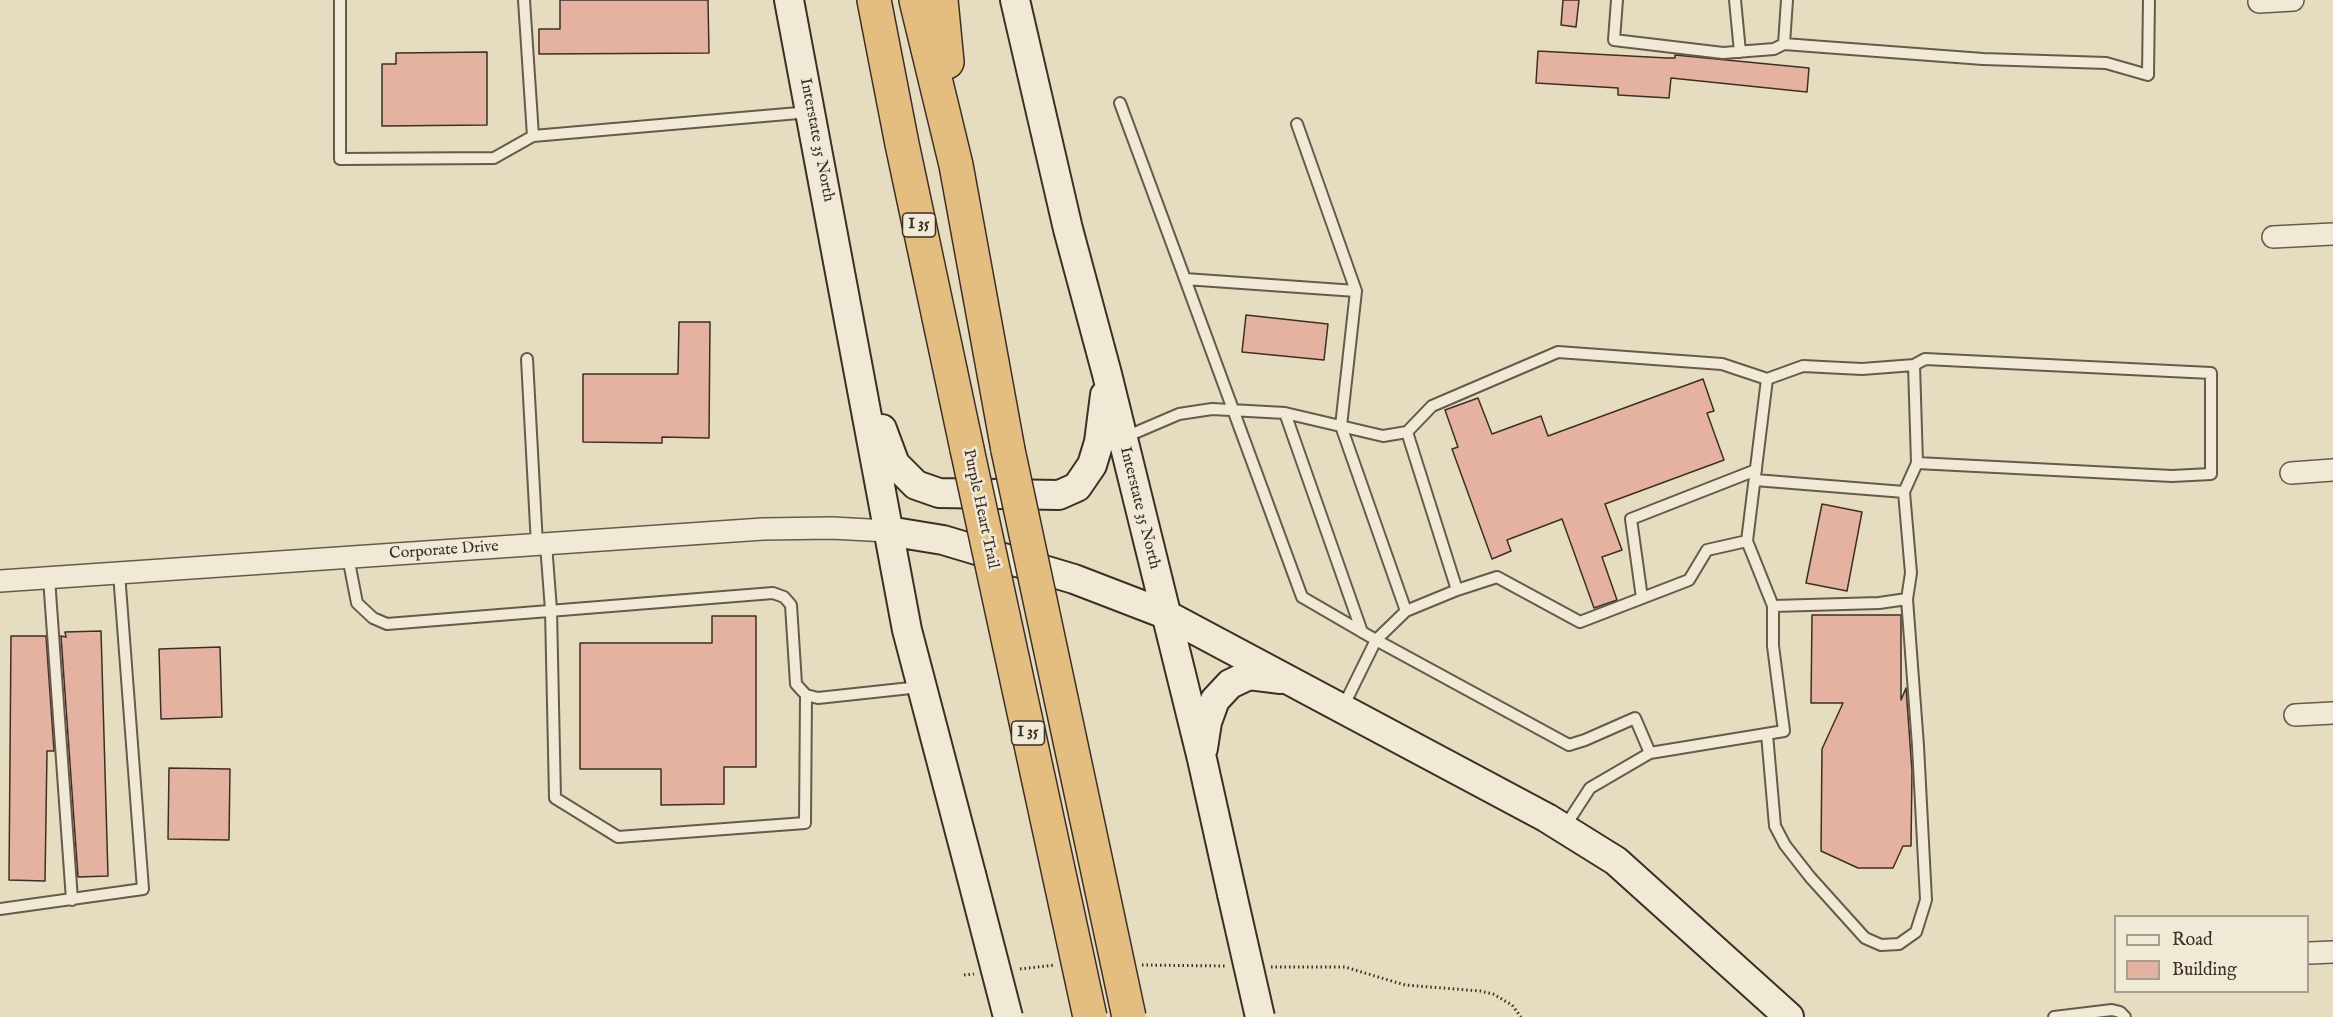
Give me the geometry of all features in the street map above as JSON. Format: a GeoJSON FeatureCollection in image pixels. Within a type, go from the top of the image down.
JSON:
{"type":"FeatureCollection","features":[{"type":"Feature","properties":{"kind":"highway","name":"Purple Heart Trail"},"geometry":{"type":"LineString","coordinates":[[874,0],[902,144],[1090,1017]]}},
{"type":"Feature","properties":{"kind":"highway","name":"I 35"},"geometry":{"type":"LineString","coordinates":[[916,0],[956,165],[1008,450],[1129,1017]]}},
{"type":"Feature","properties":{"kind":"highway"},"geometry":{"type":"LineString","coordinates":[[940,0],[956,165]]}},
{"type":"Feature","properties":{"kind":"main road","name":"Interstate 35 North"},"geometry":{"type":"LineString","coordinates":[[789,0],[907,630],[1008,1017]]}},
{"type":"Feature","properties":{"kind":"main road","name":"Interstate 35 North"},"geometry":{"type":"LineString","coordinates":[[1016,0],[1068,229],[1107,374],[1202,759],[1260,1017]]}},
{"type":"Feature","properties":{"kind":"main road"},"geometry":{"type":"LineString","coordinates":[[856,356],[895,464],[916,485],[939,493],[1059,495],[1077,487],[1092,465],[1099,442],[1107,374]]}},
{"type":"Feature","properties":{"kind":"main road"},"geometry":{"type":"LineString","coordinates":[[888,531],[943,540],[1074,579],[1165,614],[1239,655],[1292,680],[1564,828],[1616,861],[1789,1017]]}},
{"type":"Feature","properties":{"kind":"main road"},"geometry":{"type":"LineString","coordinates":[[1202,759],[1207,722],[1215,700],[1230,684],[1249,675],[1292,680]]}},
{"type":"Feature","properties":{"kind":"street"},"geometry":{"type":"LineString","coordinates":[[2259,2],[2293,0]]}},
{"type":"Feature","properties":{"kind":"street"},"geometry":{"type":"LineString","coordinates":[[2273,237],[2333,234]]}},
{"type":"Feature","properties":{"kind":"street"},"geometry":{"type":"LineString","coordinates":[[2291,473],[2333,470]]}},
{"type":"Feature","properties":{"kind":"street","name":"Corporate Drive"},"geometry":{"type":"LineString","coordinates":[[0,581],[763,529],[832,528],[888,531]]}},
{"type":"Feature","properties":{"kind":"street"},"geometry":{"type":"LineString","coordinates":[[2295,715],[2333,713]]}},
{"type":"Feature","properties":{"kind":"street"},"geometry":{"type":"LineString","coordinates":[[2310,953],[2333,952]]}},
{"type":"Feature","properties":{"kind":"lane"},"geometry":{"type":"LineString","coordinates":[[340,0],[340,159],[494,158],[532,136],[810,112]]}},
{"type":"Feature","properties":{"kind":"lane"},"geometry":{"type":"LineString","coordinates":[[524,0],[532,136]]}},
{"type":"Feature","properties":{"kind":"lane"},"geometry":{"type":"LineString","coordinates":[[1617,0],[1614,40],[1723,53],[1774,49],[1784,44],[1983,59],[2106,63],[2148,75],[2150,0]]}},
{"type":"Feature","properties":{"kind":"lane"},"geometry":{"type":"LineString","coordinates":[[1735,0],[1740,52]]}},
{"type":"Feature","properties":{"kind":"lane"},"geometry":{"type":"LineString","coordinates":[[1784,44],[1787,0]]}},
{"type":"Feature","properties":{"kind":"lane"},"geometry":{"type":"LineString","coordinates":[[1120,103],[1302,597],[1376,640],[1569,744],[1585,740],[1635,718],[1650,753]]}},
{"type":"Feature","properties":{"kind":"lane"},"geometry":{"type":"LineString","coordinates":[[1297,124],[1356,291],[1341,426],[1406,611]]}},
{"type":"Feature","properties":{"kind":"lane"},"geometry":{"type":"LineString","coordinates":[[1185,279],[1356,291]]}},
{"type":"Feature","properties":{"kind":"lane"},"geometry":{"type":"LineString","coordinates":[[1122,438],[1179,414],[1212,409],[1285,412],[1383,436],[1407,432],[1432,406],[1558,352],[1722,364],[1767,379],[1803,366],[1862,369],[1914,365],[1925,359],[2211,373],[2211,474],[2172,476],[1917,463]]}},
{"type":"Feature","properties":{"kind":"lane"},"geometry":{"type":"LineString","coordinates":[[527,359],[542,544],[551,610],[555,798],[618,837],[805,823],[806,695]]}},
{"type":"Feature","properties":{"kind":"lane"},"geometry":{"type":"LineString","coordinates":[[1767,734],[1775,826],[1785,845],[1810,878],[1865,938],[1881,945],[1899,944],[1916,932],[1926,900],[1916,701],[1907,599],[1911,573],[1904,492],[1917,463],[1914,365]]}},
{"type":"Feature","properties":{"kind":"lane"},"geometry":{"type":"LineString","coordinates":[[1564,828],[1590,788],[1650,753],[1784,731],[1773,646],[1773,606],[1747,540],[1767,379]]}},
{"type":"Feature","properties":{"kind":"lane"},"geometry":{"type":"LineString","coordinates":[[1285,412],[1362,632]]}},
{"type":"Feature","properties":{"kind":"lane"},"geometry":{"type":"LineString","coordinates":[[1407,432],[1457,590]]}},
{"type":"Feature","properties":{"kind":"lane"},"geometry":{"type":"LineString","coordinates":[[1642,598],[1631,519],[1755,475],[1904,492]]}},
{"type":"Feature","properties":{"kind":"lane"},"geometry":{"type":"LineString","coordinates":[[1342,708],[1376,640],[1406,611],[1457,590],[1497,577],[1580,622],[1689,580],[1707,550],[1747,540]]}},
{"type":"Feature","properties":{"kind":"lane"},"geometry":{"type":"LineString","coordinates":[[348,557],[357,603],[373,618],[387,624],[773,593],[784,597],[791,605],[796,684],[806,695],[818,698],[922,687]]}},
{"type":"Feature","properties":{"kind":"lane"},"geometry":{"type":"LineString","coordinates":[[0,909],[143,889],[119,573]]}},
{"type":"Feature","properties":{"kind":"lane"},"geometry":{"type":"LineString","coordinates":[[50,578],[72,900]]}},
{"type":"Feature","properties":{"kind":"lane"},"geometry":{"type":"LineString","coordinates":[[1773,606],[1879,603],[1907,599]]}},
{"type":"Feature","properties":{"kind":"lane"},"geometry":{"type":"LineString","coordinates":[[2054,1017],[2112,1010],[2120,1012],[2125,1017]]}},
{"type":"Feature","properties":{"kind":"path"},"geometry":{"type":"LineString","coordinates":[[1269,967],[1345,967],[1404,986],[1480,991],[1493,994],[1512,1005],[1521,1017]]}},
{"type":"Feature","properties":{"kind":"building"},"geometry":{"type":"Polygon","coordinates":[[[560,0],[708,0],[709,53],[539,54],[539,29],[560,29],[560,0]]]}},
{"type":"Feature","properties":{"kind":"building"},"geometry":{"type":"Polygon","coordinates":[[[1563,0],[1579,0],[1576,27],[1561,25],[1563,0]]]}},
{"type":"Feature","properties":{"kind":"building"},"geometry":{"type":"Polygon","coordinates":[[[1538,51],[1667,58],[1675,58],[1675,55],[1809,68],[1807,92],[1671,78],[1669,98],[1618,95],[1618,88],[1536,83],[1538,51]]]}},
{"type":"Feature","properties":{"kind":"building"},"geometry":{"type":"Polygon","coordinates":[[[487,52],[487,125],[382,126],[382,64],[396,64],[396,53],[487,52]]]}},
{"type":"Feature","properties":{"kind":"building"},"geometry":{"type":"Polygon","coordinates":[[[1246,315],[1328,324],[1324,360],[1242,352],[1246,315]]]}},
{"type":"Feature","properties":{"kind":"building"},"geometry":{"type":"Polygon","coordinates":[[[679,322],[710,322],[709,438],[662,437],[662,443],[583,442],[583,374],[678,374],[679,322]]]}},
{"type":"Feature","properties":{"kind":"building"},"geometry":{"type":"Polygon","coordinates":[[[1703,379],[1714,411],[1707,413],[1724,460],[1605,504],[1622,550],[1602,557],[1617,600],[1594,608],[1562,519],[1507,540],[1511,551],[1492,559],[1452,449],[1458,447],[1445,410],[1478,398],[1492,434],[1541,416],[1548,436],[1703,379]]]}},
{"type":"Feature","properties":{"kind":"building"},"geometry":{"type":"Polygon","coordinates":[[[1822,504],[1862,512],[1847,591],[1806,583],[1822,504]]]}},
{"type":"Feature","properties":{"kind":"building"},"geometry":{"type":"Polygon","coordinates":[[[1812,615],[1901,615],[1901,700],[1906,688],[1912,771],[1911,846],[1903,846],[1893,868],[1858,868],[1821,851],[1822,749],[1843,703],[1811,703],[1812,615]]]}},
{"type":"Feature","properties":{"kind":"building"},"geometry":{"type":"Polygon","coordinates":[[[712,616],[756,616],[756,767],[724,767],[724,804],[661,805],[661,769],[580,769],[580,643],[712,643],[712,616]]]}},
{"type":"Feature","properties":{"kind":"building"},"geometry":{"type":"Polygon","coordinates":[[[101,631],[108,876],[78,877],[61,636],[66,637],[65,632],[101,631]]]}},
{"type":"Feature","properties":{"kind":"building"},"geometry":{"type":"Polygon","coordinates":[[[11,636],[46,636],[54,751],[47,751],[45,881],[9,880],[11,636]]]}},
{"type":"Feature","properties":{"kind":"building"},"geometry":{"type":"Polygon","coordinates":[[[220,647],[222,717],[161,719],[159,649],[220,647]]]}},
{"type":"Feature","properties":{"kind":"building"},"geometry":{"type":"Polygon","coordinates":[[[169,768],[230,769],[229,840],[168,839],[169,768]]]}}]}
